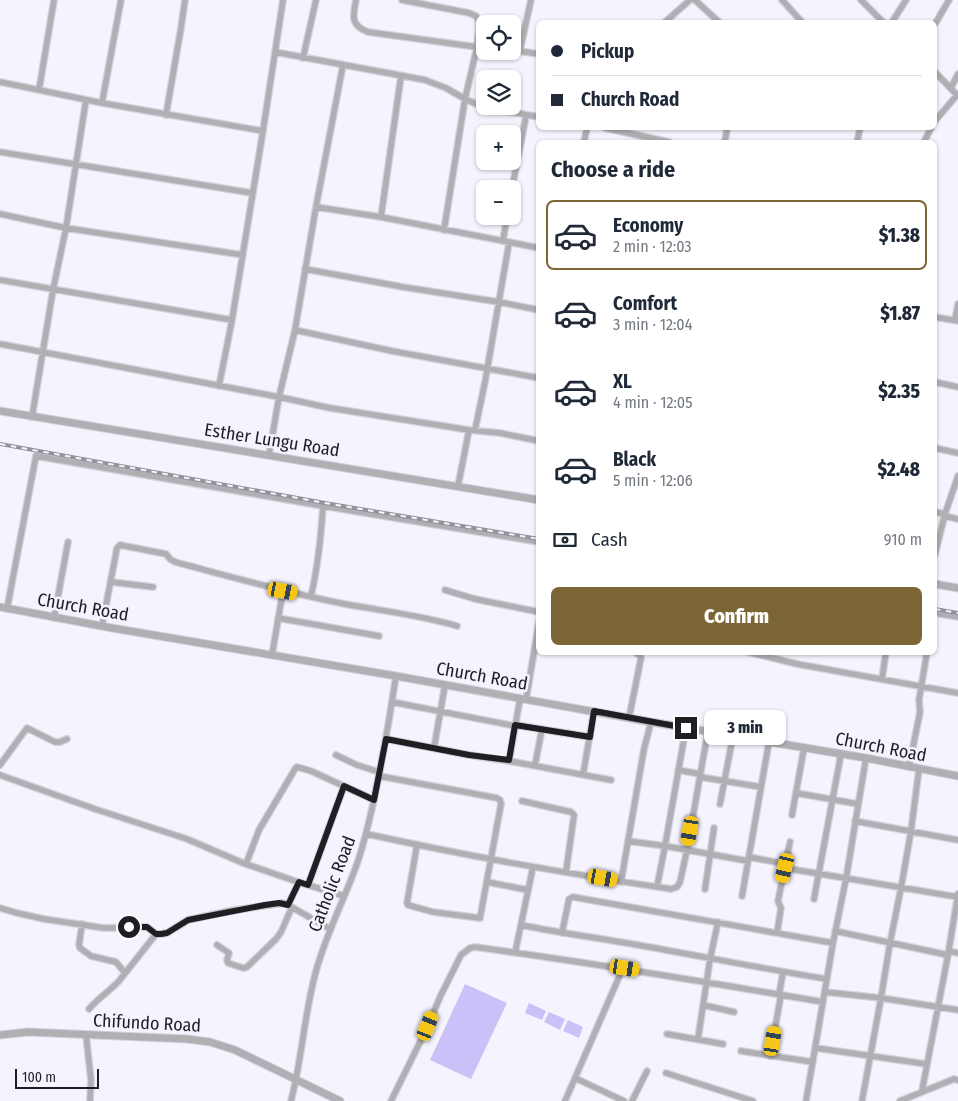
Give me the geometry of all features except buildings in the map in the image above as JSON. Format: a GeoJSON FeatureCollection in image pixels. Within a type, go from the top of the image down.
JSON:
{"type":"FeatureCollection","features":[{"type":"Feature","properties":{"kind":"street"},"geometry":{"type":"LineString","coordinates":[[39,90],[54,0]]}},
{"type":"Feature","properties":{"kind":"street"},"geometry":{"type":"LineString","coordinates":[[102,103],[121,0]]}},
{"type":"Feature","properties":{"kind":"street"},"geometry":{"type":"LineString","coordinates":[[166,114],[182,28],[185,0]]}},
{"type":"Feature","properties":{"kind":"street"},"geometry":{"type":"LineString","coordinates":[[219,386],[264,131],[283,0]]}},
{"type":"Feature","properties":{"kind":"street"},"geometry":{"type":"LineString","coordinates":[[303,58],[316,0]]}},
{"type":"Feature","properties":{"kind":"street"},"geometry":{"type":"LineString","coordinates":[[356,0],[353,18],[360,29],[368,32],[476,47]]}},
{"type":"Feature","properties":{"kind":"street"},"geometry":{"type":"LineString","coordinates":[[402,0],[476,16]]}},
{"type":"Feature","properties":{"kind":"street"},"geometry":{"type":"LineString","coordinates":[[521,45],[531,0]]}},
{"type":"Feature","properties":{"kind":"street"},"geometry":{"type":"LineString","coordinates":[[667,20],[690,0]]}},
{"type":"Feature","properties":{"kind":"street"},"geometry":{"type":"LineString","coordinates":[[695,0],[717,20]]}},
{"type":"Feature","properties":{"kind":"street"},"geometry":{"type":"LineString","coordinates":[[782,0],[800,20]]}},
{"type":"Feature","properties":{"kind":"street"},"geometry":{"type":"LineString","coordinates":[[860,0],[881,20]]}},
{"type":"Feature","properties":{"kind":"street"},"geometry":{"type":"LineString","coordinates":[[893,20],[906,0]]}},
{"type":"Feature","properties":{"kind":"street"},"geometry":{"type":"LineString","coordinates":[[937,21],[949,0]]}},
{"type":"Feature","properties":{"kind":"street"},"geometry":{"type":"LineString","coordinates":[[521,50],[536,53]]}},
{"type":"Feature","properties":{"kind":"street"},"geometry":{"type":"LineString","coordinates":[[444,230],[465,99],[476,51]]}},
{"type":"Feature","properties":{"kind":"street"},"geometry":{"type":"LineString","coordinates":[[275,52],[425,80],[484,107],[536,118]]}},
{"type":"Feature","properties":{"kind":"street"},"geometry":{"type":"LineString","coordinates":[[270,455],[279,397],[295,330],[343,65]]}},
{"type":"Feature","properties":{"kind":"street"},"geometry":{"type":"LineString","coordinates":[[937,74],[957,95],[937,119]]}},
{"type":"Feature","properties":{"kind":"street"},"geometry":{"type":"LineString","coordinates":[[952,88],[958,74]]}},
{"type":"Feature","properties":{"kind":"street"},"geometry":{"type":"LineString","coordinates":[[381,218],[402,76]]}},
{"type":"Feature","properties":{"kind":"street"},"geometry":{"type":"LineString","coordinates":[[0,82],[102,103],[264,131]]}},
{"type":"Feature","properties":{"kind":"street"},"geometry":{"type":"LineString","coordinates":[[32,417],[53,290],[77,164],[86,100]]}},
{"type":"Feature","properties":{"kind":"street"},"geometry":{"type":"LineString","coordinates":[[514,180],[526,116]]}},
{"type":"Feature","properties":{"kind":"street"},"geometry":{"type":"LineString","coordinates":[[614,130],[660,140]]}},
{"type":"Feature","properties":{"kind":"street"},"geometry":{"type":"LineString","coordinates":[[0,152],[252,193]]}},
{"type":"Feature","properties":{"kind":"street"},"geometry":{"type":"LineString","coordinates":[[316,207],[536,247]]}},
{"type":"Feature","properties":{"kind":"street"},"geometry":{"type":"LineString","coordinates":[[0,214],[66,228],[243,255]]}},
{"type":"Feature","properties":{"kind":"street"},"geometry":{"type":"LineString","coordinates":[[458,486],[487,368],[499,302],[507,225]]}},
{"type":"Feature","properties":{"kind":"street"},"geometry":{"type":"LineString","coordinates":[[305,269],[536,309]]}},
{"type":"Feature","properties":{"kind":"street"},"geometry":{"type":"LineString","coordinates":[[0,280],[232,320]]}},
{"type":"Feature","properties":{"kind":"street"},"geometry":{"type":"LineString","coordinates":[[937,317],[957,321],[958,304]]}},
{"type":"Feature","properties":{"kind":"street"},"geometry":{"type":"LineString","coordinates":[[295,330],[392,351],[536,377]]}},
{"type":"Feature","properties":{"kind":"street"},"geometry":{"type":"LineString","coordinates":[[0,344],[330,408],[500,433],[536,440]]}},
{"type":"Feature","properties":{"kind":"street"},"geometry":{"type":"LineString","coordinates":[[937,382],[958,387]]}},
{"type":"Feature","properties":{"kind":"street","name":"Esther Lungu Road"},"geometry":{"type":"LineString","coordinates":[[0,411],[536,499]]}},
{"type":"Feature","properties":{"kind":"street"},"geometry":{"type":"LineString","coordinates":[[937,448],[958,453]]}},
{"type":"Feature","properties":{"kind":"street"},"geometry":{"type":"LineString","coordinates":[[4,608],[36,456],[536,541]]}},
{"type":"Feature","properties":{"kind":"street"},"geometry":{"type":"LineString","coordinates":[[937,546],[958,476]]}},
{"type":"Feature","properties":{"kind":"street"},"geometry":{"type":"LineString","coordinates":[[311,596],[315,581],[324,506]]}},
{"type":"Feature","properties":{"kind":"street"},"geometry":{"type":"LineString","coordinates":[[937,513],[958,520]]}},
{"type":"Feature","properties":{"kind":"street"},"geometry":{"type":"LineString","coordinates":[[54,618],[68,542]]}},
{"type":"Feature","properties":{"kind":"street"},"geometry":{"type":"LineString","coordinates":[[102,626],[117,548],[120,546],[166,554],[175,562],[283,591],[457,626]]}},
{"type":"Feature","properties":{"kind":"street"},"geometry":{"type":"LineString","coordinates":[[111,582],[153,587]]}},
{"type":"Feature","properties":{"kind":"street"},"geometry":{"type":"LineString","coordinates":[[937,584],[958,588]]}},
{"type":"Feature","properties":{"kind":"street"},"geometry":{"type":"LineString","coordinates":[[444,590],[476,599],[536,611]]}},
{"type":"Feature","properties":{"kind":"street"},"geometry":{"type":"LineString","coordinates":[[272,655],[283,591]]}},
{"type":"Feature","properties":{"kind":"street","name":"Church Road"},"geometry":{"type":"LineString","coordinates":[[4,608],[866,758],[958,776]]}},
{"type":"Feature","properties":{"kind":"street"},"geometry":{"type":"LineString","coordinates":[[937,613],[958,617]]}},
{"type":"Feature","properties":{"kind":"street"},"geometry":{"type":"LineString","coordinates":[[278,618],[378,636]]}},
{"type":"Feature","properties":{"kind":"street"},"geometry":{"type":"LineString","coordinates":[[509,760],[515,725],[523,699],[536,636]]}},
{"type":"Feature","properties":{"kind":"street"},"geometry":{"type":"LineString","coordinates":[[629,718],[640,655]]}},
{"type":"Feature","properties":{"kind":"street"},"geometry":{"type":"LineString","coordinates":[[760,655],[797,664],[958,693]]}},
{"type":"Feature","properties":{"kind":"street"},"geometry":{"type":"LineString","coordinates":[[882,679],[886,655]]}},
{"type":"Feature","properties":{"kind":"street"},"geometry":{"type":"LineString","coordinates":[[909,767],[920,712],[919,700],[927,655]]}},
{"type":"Feature","properties":{"kind":"street","name":"Catholic Road"},"geometry":{"type":"LineString","coordinates":[[291,1101],[315,973],[367,834],[386,739],[396,676]]}},
{"type":"Feature","properties":{"kind":"street"},"geometry":{"type":"LineString","coordinates":[[434,748],[445,685]]}},
{"type":"Feature","properties":{"kind":"street"},"geometry":{"type":"LineString","coordinates":[[392,702],[590,737]]}},
{"type":"Feature","properties":{"kind":"street"},"geometry":{"type":"LineString","coordinates":[[583,775],[594,711]]}},
{"type":"Feature","properties":{"kind":"street"},"geometry":{"type":"LineString","coordinates":[[622,882],[644,749],[651,722]]}},
{"type":"Feature","properties":{"kind":"street"},"geometry":{"type":"LineString","coordinates":[[0,765],[27,728],[55,742],[67,739]]}},
{"type":"Feature","properties":{"kind":"street"},"geometry":{"type":"LineString","coordinates":[[657,887],[686,728]]}},
{"type":"Feature","properties":{"kind":"street"},"geometry":{"type":"LineString","coordinates":[[535,766],[542,729]]}},
{"type":"Feature","properties":{"kind":"street"},"geometry":{"type":"LineString","coordinates":[[367,834],[566,872],[671,889],[677,887],[680,882],[708,731]]}},
{"type":"Feature","properties":{"kind":"street"},"geometry":{"type":"LineString","coordinates":[[720,804],[733,736]]}},
{"type":"Feature","properties":{"kind":"street"},"geometry":{"type":"LineString","coordinates":[[386,739],[610,780]]}},
{"type":"Feature","properties":{"kind":"street"},"geometry":{"type":"LineString","coordinates":[[742,896],[769,742]]}},
{"type":"Feature","properties":{"kind":"street"},"geometry":{"type":"LineString","coordinates":[[792,816],[804,748]]}},
{"type":"Feature","properties":{"kind":"street"},"geometry":{"type":"LineString","coordinates":[[814,899],[841,754]]}},
{"type":"Feature","properties":{"kind":"street"},"geometry":{"type":"LineString","coordinates":[[336,755],[379,774],[500,800],[501,804],[480,918],[440,913],[408,905],[418,845]]}},
{"type":"Feature","properties":{"kind":"street"},"geometry":{"type":"LineString","coordinates":[[806,1101],[866,758]]}},
{"type":"Feature","properties":{"kind":"street"},"geometry":{"type":"LineString","coordinates":[[246,864],[259,830],[297,767],[301,767],[374,800]]}},
{"type":"Feature","properties":{"kind":"street"},"geometry":{"type":"LineString","coordinates":[[862,1101],[890,943],[902,888],[919,769]]}},
{"type":"Feature","properties":{"kind":"street"},"geometry":{"type":"LineString","coordinates":[[678,770],[761,786]]}},
{"type":"Feature","properties":{"kind":"street"},"geometry":{"type":"LineString","coordinates":[[0,775],[186,839],[246,864],[344,896]]}},
{"type":"Feature","properties":{"kind":"street"},"geometry":{"type":"LineString","coordinates":[[308,885],[344,786]]}},
{"type":"Feature","properties":{"kind":"street"},"geometry":{"type":"LineString","coordinates":[[796,793],[858,804]]}},
{"type":"Feature","properties":{"kind":"street"},"geometry":{"type":"LineString","coordinates":[[522,801],[571,812],[574,815],[566,872]]}},
{"type":"Feature","properties":{"kind":"street"},"geometry":{"type":"LineString","coordinates":[[855,821],[958,840]]}},
{"type":"Feature","properties":{"kind":"street"},"geometry":{"type":"LineString","coordinates":[[705,889],[714,828]]}},
{"type":"Feature","properties":{"kind":"street"},"geometry":{"type":"LineString","coordinates":[[628,841],[749,859],[846,879],[958,896],[922,1091]]}},
{"type":"Feature","properties":{"kind":"street"},"geometry":{"type":"LineString","coordinates":[[778,933],[781,908],[778,901],[790,842]]}},
{"type":"Feature","properties":{"kind":"street"},"geometry":{"type":"LineString","coordinates":[[515,953],[533,866]]}},
{"type":"Feature","properties":{"kind":"street"},"geometry":{"type":"LineString","coordinates":[[217,945],[229,953],[228,963],[243,968],[250,966],[281,932],[299,882]]}},
{"type":"Feature","properties":{"kind":"street"},"geometry":{"type":"LineString","coordinates":[[487,882],[528,890]]}},
{"type":"Feature","properties":{"kind":"street"},"geometry":{"type":"LineString","coordinates":[[562,933],[569,899],[573,897],[833,943]]}},
{"type":"Feature","properties":{"kind":"street"},"geometry":{"type":"LineString","coordinates":[[0,908],[44,919],[104,928],[147,927],[156,934],[167,933],[182,922],[195,918],[279,903],[290,906],[330,929]]}},
{"type":"Feature","properties":{"kind":"street"},"geometry":{"type":"LineString","coordinates":[[698,1039],[710,959],[718,922]]}},
{"type":"Feature","properties":{"kind":"street"},"geometry":{"type":"LineString","coordinates":[[82,924],[80,948],[91,956],[116,962],[126,973]]}},
{"type":"Feature","properties":{"kind":"street"},"geometry":{"type":"LineString","coordinates":[[521,925],[827,980]]}},
{"type":"Feature","properties":{"kind":"street"},"geometry":{"type":"LineString","coordinates":[[836,931],[948,953],[958,952]]}},
{"type":"Feature","properties":{"kind":"street"},"geometry":{"type":"LineString","coordinates":[[89,1009],[114,987],[156,934]]}},
{"type":"Feature","properties":{"kind":"street"},"geometry":{"type":"LineString","coordinates":[[391,1101],[461,955],[470,948],[623,968],[823,1002]]}},
{"type":"Feature","properties":{"kind":"street"},"geometry":{"type":"LineString","coordinates":[[565,1101],[623,968]]}},
{"type":"Feature","properties":{"kind":"street"},"geometry":{"type":"LineString","coordinates":[[770,1056],[783,972]]}},
{"type":"Feature","properties":{"kind":"street"},"geometry":{"type":"LineString","coordinates":[[825,992],[881,998],[958,1010]]}},
{"type":"Feature","properties":{"kind":"street"},"geometry":{"type":"LineString","coordinates":[[703,1005],[734,1012]]}},
{"type":"Feature","properties":{"kind":"street","name":"Chifundo Road"},"geometry":{"type":"LineString","coordinates":[[0,1035],[28,1032],[186,1039],[210,1042],[235,1050],[340,1101]]}},
{"type":"Feature","properties":{"kind":"street"},"geometry":{"type":"LineString","coordinates":[[667,1034],[723,1044]]}},
{"type":"Feature","properties":{"kind":"street"},"geometry":{"type":"LineString","coordinates":[[86,1035],[91,1080],[90,1101]]}},
{"type":"Feature","properties":{"kind":"street"},"geometry":{"type":"LineString","coordinates":[[816,1048],[926,1064]]}},
{"type":"Feature","properties":{"kind":"street"},"geometry":{"type":"LineString","coordinates":[[741,1051],[813,1062]]}},
{"type":"Feature","properties":{"kind":"street"},"geometry":{"type":"LineString","coordinates":[[632,1101],[647,1071]]}},
{"type":"Feature","properties":{"kind":"street"},"geometry":{"type":"LineString","coordinates":[[666,1074],[753,1101]]}},
{"type":"Feature","properties":{"kind":"street"},"geometry":{"type":"LineString","coordinates":[[575,1078],[624,1101]]}},
{"type":"Feature","properties":{"kind":"street"},"geometry":{"type":"LineString","coordinates":[[900,1101],[954,1078],[958,1080]]}},
{"type":"Feature","properties":{"kind":"shaded area"},"geometry":{"type":"Polygon","coordinates":[[[465,984],[507,1003],[471,1079],[430,1060],[465,984]]]}},
{"type":"Feature","properties":{"kind":"shaded area"},"geometry":{"type":"Polygon","coordinates":[[[529,1003],[546,1011],[542,1020],[525,1013],[529,1003]]]}},
{"type":"Feature","properties":{"kind":"shaded area"},"geometry":{"type":"Polygon","coordinates":[[[549,1012],[565,1019],[560,1030],[544,1022],[549,1012]]]}},
{"type":"Feature","properties":{"kind":"shaded area"},"geometry":{"type":"Polygon","coordinates":[[[568,1020],[583,1027],[579,1038],[563,1031],[568,1020]]]}},
{"type":"Feature","properties":{"kind":"railway"},"geometry":{"type":"LineString","coordinates":[[0,444],[325,503],[536,538]]}},
{"type":"Feature","properties":{"kind":"railway"},"geometry":{"type":"LineString","coordinates":[[937,609],[958,613]]}},
{"type":"Feature","properties":{"kind":"route"},"geometry":{"type":"LineString","coordinates":[[129,927],[147,927],[152,932],[161,934],[173,930],[182,922],[188,920],[265,905],[279,903],[288,905],[299,882],[308,885],[344,786],[374,800],[386,739],[469,755],[509,760],[515,725],[590,737],[594,711],[686,728]]}}]}
